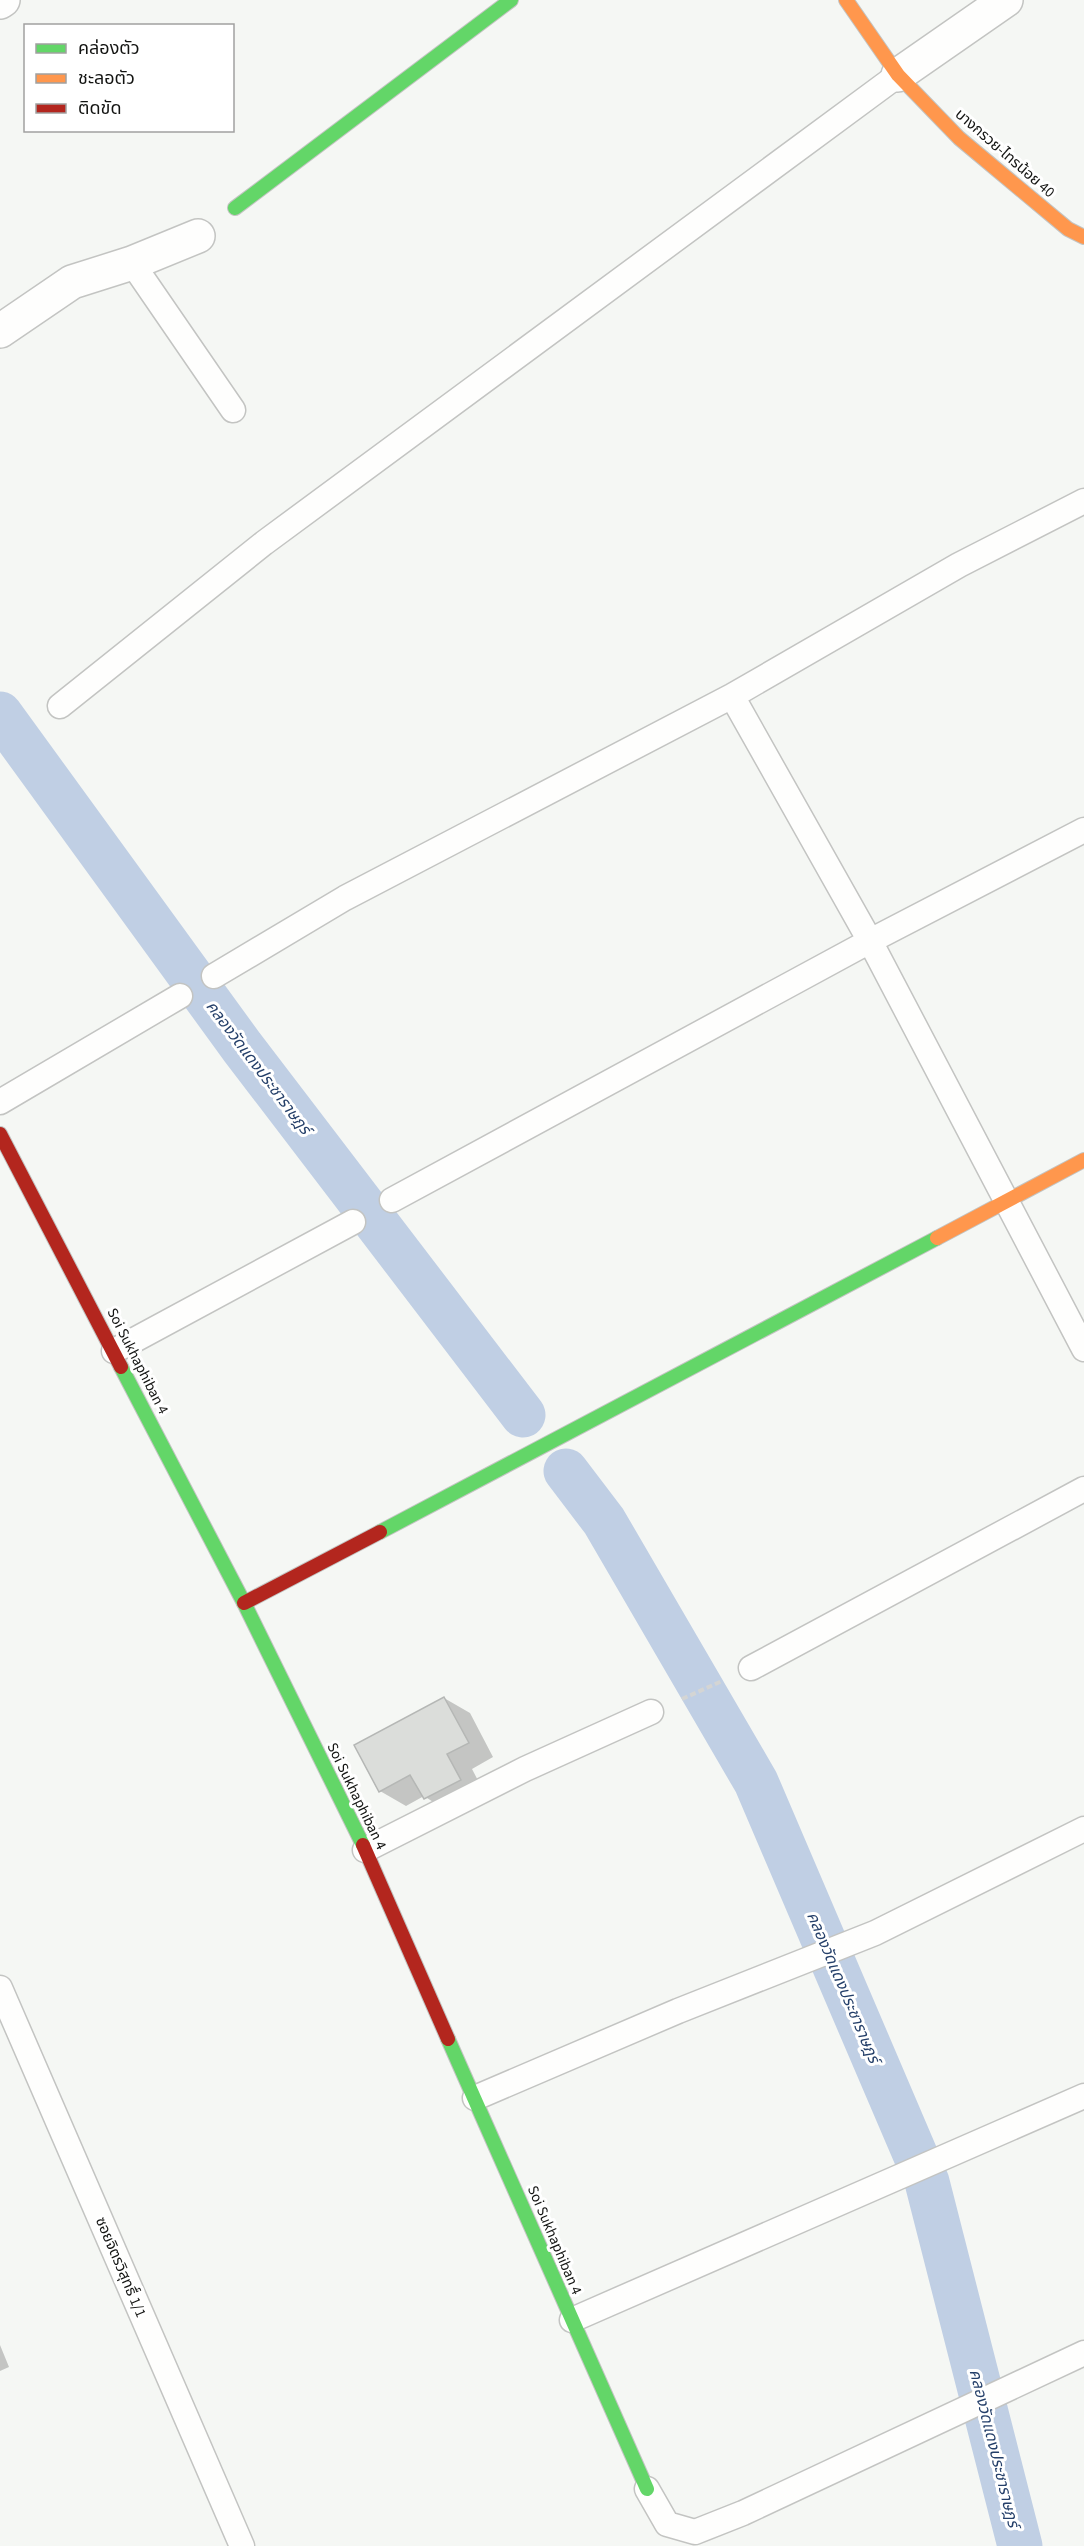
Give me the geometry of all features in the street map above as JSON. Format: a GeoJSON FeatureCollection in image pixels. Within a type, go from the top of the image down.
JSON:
{"type":"FeatureCollection","features":[{"type":"Feature","properties":{"kind":"street"},"geometry":{"type":"LineString","coordinates":[[235,208],[511,0]]}},
{"type":"Feature","properties":{"kind":"street","name":"บางกรวย-ไทรน้อย 40"},"geometry":{"type":"LineString","coordinates":[[846,0],[898,75],[959,138],[1068,229],[1084,237]]}},
{"type":"Feature","properties":{"kind":"street"},"geometry":{"type":"LineString","coordinates":[[898,75],[1006,0]]}},
{"type":"Feature","properties":{"kind":"street"},"geometry":{"type":"LineString","coordinates":[[0,331],[72,282],[132,263],[198,236]]}},
{"type":"Feature","properties":{"kind":"street","name":"Soi Sukhaphiban 4"},"geometry":{"type":"LineString","coordinates":[[0,1134],[244,1603],[365,1850],[647,2489]]}},
{"type":"Feature","properties":{"kind":"street"},"geometry":{"type":"LineString","coordinates":[[244,1603],[1084,1160]]}},
{"type":"Feature","properties":{"kind":"lane"},"geometry":{"type":"LineString","coordinates":[[60,706],[264,543],[898,75]]}},
{"type":"Feature","properties":{"kind":"lane"},"geometry":{"type":"LineString","coordinates":[[132,263],[233,410]]}},
{"type":"Feature","properties":{"kind":"lane"},"geometry":{"type":"LineString","coordinates":[[214,976],[345,898],[732,696],[958,565],[1084,501]]}},
{"type":"Feature","properties":{"kind":"lane"},"geometry":{"type":"LineString","coordinates":[[732,696],[870,941],[1084,1349]]}},
{"type":"Feature","properties":{"kind":"lane"},"geometry":{"type":"LineString","coordinates":[[392,1200],[870,941],[1084,830]]}},
{"type":"Feature","properties":{"kind":"lane"},"geometry":{"type":"LineString","coordinates":[[0,1102],[180,996]]}},
{"type":"Feature","properties":{"kind":"lane"},"geometry":{"type":"LineString","coordinates":[[114,1351],[353,1221]]}},
{"type":"Feature","properties":{"kind":"lane"},"geometry":{"type":"LineString","coordinates":[[750,1668],[1084,1489]]}},
{"type":"Feature","properties":{"kind":"lane"},"geometry":{"type":"LineString","coordinates":[[365,1850],[525,1769],[651,1712]]}},
{"type":"Feature","properties":{"kind":"lane"},"geometry":{"type":"LineString","coordinates":[[475,2098],[678,2011],[875,1933],[1084,1829]]}},
{"type":"Feature","properties":{"kind":"lane","name":"ซอยจิตรวิสุทธื์ 1/1"},"geometry":{"type":"LineString","coordinates":[[0,1988],[242,2546]]}},
{"type":"Feature","properties":{"kind":"lane"},"geometry":{"type":"LineString","coordinates":[[572,2320],[1084,2096]]}},
{"type":"Feature","properties":{"kind":"lane"},"geometry":{"type":"LineString","coordinates":[[647,2489],[667,2524],[695,2532],[743,2513],[1084,2353]]}},
{"type":"Feature","properties":{"kind":"path"},"geometry":{"type":"LineString","coordinates":[[651,1712],[750,1668]]}},
{"type":"Feature","properties":{"kind":"building"},"geometry":{"type":"Polygon","coordinates":[[[444,1697],[469,1743],[447,1754],[461,1780],[424,1799],[410,1775],[379,1792],[354,1745],[444,1697]]]}},
{"type":"Feature","properties":{"kind":"waterway","name":"คลองวัดแดงประชาราษฎร์"},"geometry":{"type":"LineString","coordinates":[[0,714],[242,1047],[523,1415]]}},
{"type":"Feature","properties":{"kind":"waterway","name":"คลองวัดแดงประชาราษฎร์"},"geometry":{"type":"LineString","coordinates":[[566,1471],[604,1521],[756,1782],[927,2182],[1020,2546]]}},
{"type":"Feature","properties":{"kind":"traffic: fast"},"geometry":{"type":"LineString","coordinates":[[235,208],[511,0]]}},
{"type":"Feature","properties":{"kind":"traffic: fast"},"geometry":{"type":"LineString","coordinates":[[380,1532],[937,1238]]}},
{"type":"Feature","properties":{"kind":"traffic: fast"},"geometry":{"type":"LineString","coordinates":[[121,1367],[244,1603],[363,1845]]}},
{"type":"Feature","properties":{"kind":"traffic: fast"},"geometry":{"type":"LineString","coordinates":[[448,2039],[647,2489]]}},
{"type":"Feature","properties":{"kind":"traffic: slow"},"geometry":{"type":"LineString","coordinates":[[846,0],[898,75],[959,138],[1068,229],[1084,237]]}},
{"type":"Feature","properties":{"kind":"traffic: slow"},"geometry":{"type":"LineString","coordinates":[[937,1238],[1084,1160]]}},
{"type":"Feature","properties":{"kind":"traffic: jam"},"geometry":{"type":"LineString","coordinates":[[0,1134],[121,1367]]}},
{"type":"Feature","properties":{"kind":"traffic: jam"},"geometry":{"type":"LineString","coordinates":[[244,1603],[380,1532]]}},
{"type":"Feature","properties":{"kind":"traffic: jam"},"geometry":{"type":"LineString","coordinates":[[363,1845],[448,2039]]}}]}
